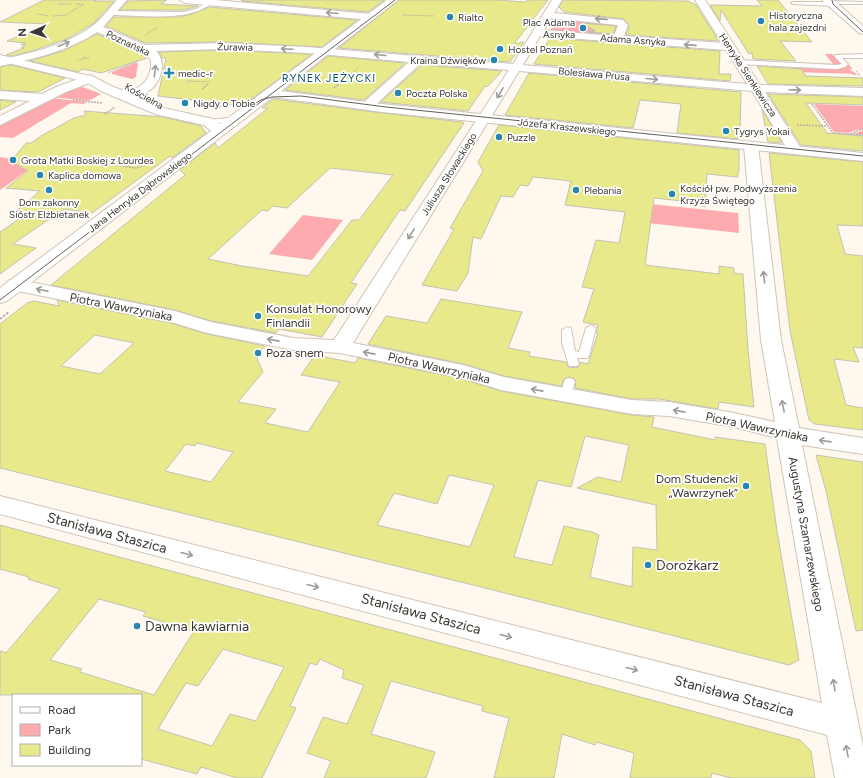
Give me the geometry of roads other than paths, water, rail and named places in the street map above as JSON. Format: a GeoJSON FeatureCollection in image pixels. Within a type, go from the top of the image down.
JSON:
{"type":"FeatureCollection","features":[{"type":"Feature","properties":{"kind":"street","name":"Poznańska"},"geometry":{"type":"LineString","coordinates":[[122,0],[97,28],[141,55],[152,53],[157,69],[152,82],[138,92]]}},
{"type":"Feature","properties":{"kind":"street"},"geometry":{"type":"LineString","coordinates":[[185,0],[371,17]]}},
{"type":"Feature","properties":{"kind":"street","name":"Jana Henryka Dąbrowskiego"},"geometry":{"type":"LineString","coordinates":[[0,297],[218,133],[275,89],[283,79],[318,53],[338,46],[364,27],[371,17],[393,0]]}},
{"type":"Feature","properties":{"kind":"street","name":"Juliusza Słowackiego"},"geometry":{"type":"LineString","coordinates":[[340,347],[489,112],[557,0]]}},
{"type":"Feature","properties":{"kind":"street","name":"Henryka Sienkiewicza"},"geometry":{"type":"LineString","coordinates":[[700,0],[791,141],[795,150]]}},
{"type":"Feature","properties":{"kind":"street"},"geometry":{"type":"LineString","coordinates":[[832,1],[863,31]]}},
{"type":"Feature","properties":{"kind":"street"},"geometry":{"type":"LineString","coordinates":[[548,15],[620,22],[623,25],[618,39]]}},
{"type":"Feature","properties":{"kind":"street"},"geometry":{"type":"LineString","coordinates":[[0,64],[67,43],[97,28]]}},
{"type":"Feature","properties":{"kind":"street","name":"Adama Asnyka"},"geometry":{"type":"LineString","coordinates":[[537,33],[729,47]]}},
{"type":"Feature","properties":{"kind":"street","name":"Żurawia"},"geometry":{"type":"LineString","coordinates":[[141,55],[228,46],[326,51]]}},
{"type":"Feature","properties":{"kind":"street","name":"Bolesława Prusa"},"geometry":{"type":"LineString","coordinates":[[326,51],[756,88],[863,92]]}},
{"type":"Feature","properties":{"kind":"street","name":"Kościelna"},"geometry":{"type":"LineString","coordinates":[[0,58],[90,80],[106,80],[122,83],[159,105],[174,110],[241,115]]}},
{"type":"Feature","properties":{"kind":"street"},"geometry":{"type":"LineString","coordinates":[[367,106],[416,62],[418,58]]}},
{"type":"Feature","properties":{"kind":"street","name":"Kościelna"},"geometry":{"type":"LineString","coordinates":[[0,64],[34,66]]}},
{"type":"Feature","properties":{"kind":"street"},"geometry":{"type":"LineString","coordinates":[[0,121],[62,89],[90,80]]}},
{"type":"Feature","properties":{"kind":"street","name":"Kościelna"},"geometry":{"type":"LineString","coordinates":[[90,80],[114,98],[160,111],[208,122]]}},
{"type":"Feature","properties":{"kind":"street","name":"Józefa Kraszewskiego"},"geometry":{"type":"LineString","coordinates":[[275,89],[367,106],[863,157]]}},
{"type":"Feature","properties":{"kind":"street"},"geometry":{"type":"LineString","coordinates":[[114,98],[138,92]]}},
{"type":"Feature","properties":{"kind":"street"},"geometry":{"type":"LineString","coordinates":[[0,95],[44,98]]}},
{"type":"Feature","properties":{"kind":"street"},"geometry":{"type":"LineString","coordinates":[[208,122],[215,127],[218,133]]}},
{"type":"Feature","properties":{"kind":"street","name":"Augustyna Szamarzewskiego"},"geometry":{"type":"LineString","coordinates":[[751,146],[771,340],[852,778]]}},
{"type":"Feature","properties":{"kind":"street","name":"Piotra Wawrzyniaka"},"geometry":{"type":"LineString","coordinates":[[16,285],[175,317],[207,327],[285,342],[340,347],[463,371],[501,383],[567,389],[632,407],[669,410],[734,420],[811,439],[863,446]]}},
{"type":"Feature","properties":{"kind":"street","name":"Stanisława Staszica"},"geometry":{"type":"LineString","coordinates":[[0,505],[841,723]]}},
{"type":"Feature","properties":{"kind":"lane"},"geometry":{"type":"LineString","coordinates":[[111,12],[184,14],[198,10],[209,1]]}},
{"type":"Feature","properties":{"kind":"lane"},"geometry":{"type":"LineString","coordinates":[[793,3],[832,1],[862,2]]}},
{"type":"Feature","properties":{"kind":"lane"},"geometry":{"type":"LineString","coordinates":[[739,62],[837,67],[845,65],[837,56],[863,56]]}},
{"type":"Feature","properties":{"kind":"lane"},"geometry":{"type":"LineString","coordinates":[[820,67],[825,74]]}},
{"type":"Feature","properties":{"kind":"lane","name":"Kościelna"},"geometry":{"type":"LineString","coordinates":[[208,122],[241,115]]}},
{"type":"Feature","properties":{"kind":"lane"},"geometry":{"type":"LineString","coordinates":[[567,330],[566,340],[573,359],[583,356],[591,328]]}},
{"type":"Feature","properties":{"kind":"tram line"},"geometry":{"type":"LineString","coordinates":[[265,99],[395,0]]}},
{"type":"Feature","properties":{"kind":"tram line"},"geometry":{"type":"LineString","coordinates":[[832,0],[833,4],[863,32]]}},
{"type":"Feature","properties":{"kind":"tram line"},"geometry":{"type":"LineString","coordinates":[[265,99],[272,97],[301,96],[386,107],[863,156]]}},
{"type":"Feature","properties":{"kind":"tram line"},"geometry":{"type":"LineString","coordinates":[[0,300],[265,99]]}},
{"type":"Feature","properties":{"kind":"tram line"},"geometry":{"type":"LineString","coordinates":[[251,106],[265,99]]}},
{"type":"Feature","properties":{"kind":"place","name":"Rialto"},"geometry":{"type":"Point","coordinates":[450,17]}},
{"type":"Feature","properties":{"kind":"place","name":"Historyczna hala zajezdni"},"geometry":{"type":"Point","coordinates":[761,21]}},
{"type":"Feature","properties":{"kind":"place","name":"Plac Adama Asnyka"},"geometry":{"type":"Point","coordinates":[583,28]}},
{"type":"Feature","properties":{"kind":"place","name":"Hostel Poznań"},"geometry":{"type":"Point","coordinates":[500,49]}},
{"type":"Feature","properties":{"kind":"place","name":"Kraina Dźwięków"},"geometry":{"type":"Point","coordinates":[494,60]}},
{"type":"Feature","properties":{"kind":"place","name":"medic-r"},"geometry":{"type":"Point","coordinates":[169,73]}},
{"type":"Feature","properties":{"kind":"place","name":"Poczta Polska"},"geometry":{"type":"Point","coordinates":[398,93]}},
{"type":"Feature","properties":{"kind":"place","name":"Nigdy o Tobie"},"geometry":{"type":"Point","coordinates":[185,103]}},
{"type":"Feature","properties":{"kind":"place","name":"Tygrys Yokai"},"geometry":{"type":"Point","coordinates":[726,131]}},
{"type":"Feature","properties":{"kind":"place","name":"Puzzle"},"geometry":{"type":"Point","coordinates":[499,137]}},
{"type":"Feature","properties":{"kind":"place","name":"Grota Matki Boskiej z Lourdes"},"geometry":{"type":"Point","coordinates":[13,160]}},
{"type":"Feature","properties":{"kind":"place","name":"Kaplica domowa"},"geometry":{"type":"Point","coordinates":[40,175]}},
{"type":"Feature","properties":{"kind":"place","name":"Dom zakonny Sióstr Elżbietanek"},"geometry":{"type":"Point","coordinates":[49,190]}},
{"type":"Feature","properties":{"kind":"place","name":"Plebania"},"geometry":{"type":"Point","coordinates":[576,190]}},
{"type":"Feature","properties":{"kind":"place","name":"Kościół pw. Podwyższenia Krzyża Świętego"},"geometry":{"type":"Point","coordinates":[672,194]}},
{"type":"Feature","properties":{"kind":"place","name":"Konsulat Honorowy Finlandii"},"geometry":{"type":"Point","coordinates":[258,316]}},
{"type":"Feature","properties":{"kind":"place","name":"Poza snem"},"geometry":{"type":"Point","coordinates":[258,353]}},
{"type":"Feature","properties":{"kind":"place","name":"Dom Studencki „Wawrzynek”"},"geometry":{"type":"Point","coordinates":[746,486]}},
{"type":"Feature","properties":{"kind":"place","name":"Dorożkarz"},"geometry":{"type":"Point","coordinates":[648,565]}},
{"type":"Feature","properties":{"kind":"place","name":"Dawna kawiarnia"},"geometry":{"type":"Point","coordinates":[137,626]}},
{"type":"Feature","properties":{"kind":"district","name":"RYNEK JEŻYCKI"},"geometry":{"type":"Point","coordinates":[329,78]}}]}
